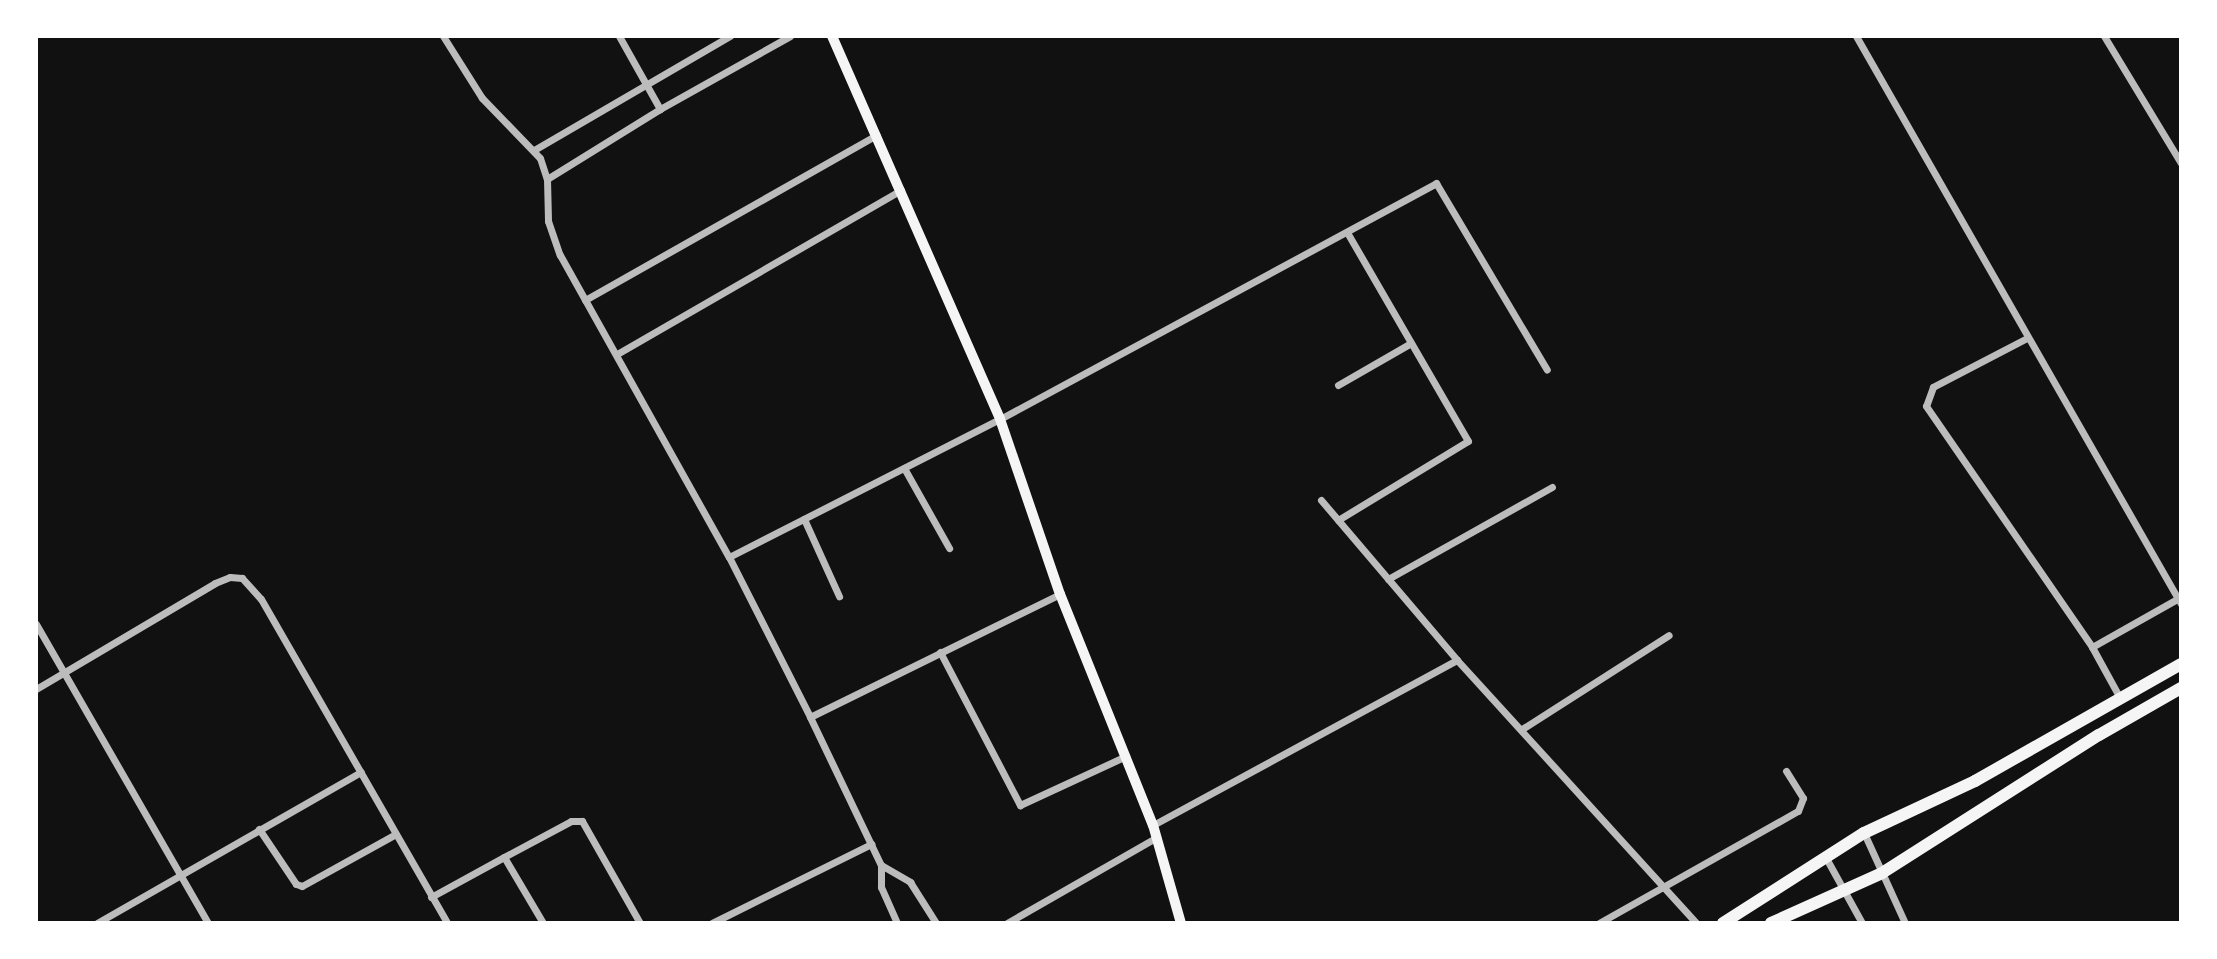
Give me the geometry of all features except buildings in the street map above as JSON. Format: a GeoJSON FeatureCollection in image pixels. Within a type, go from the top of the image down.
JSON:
{"type":"FeatureCollection","features":[{"type":"Feature","properties":{"kind":"main road"},"geometry":{"type":"LineString","coordinates":[[832,36],[1000,419],[1060,594],[1153,825],[1181,923]]}},
{"type":"Feature","properties":{"kind":"main road"},"geometry":{"type":"LineString","coordinates":[[1723,923],[1864,833],[1975,781],[2181,664]]}},
{"type":"Feature","properties":{"kind":"main road"},"geometry":{"type":"LineString","coordinates":[[1771,923],[1882,873],[2099,735],[2181,688]]}},
{"type":"Feature","properties":{"kind":"street"},"geometry":{"type":"LineString","coordinates":[[443,36],[496,116],[534,150],[547,179],[551,235],[729,557],[810,717],[881,865],[881,887],[897,923]]}},
{"type":"Feature","properties":{"kind":"street"},"geometry":{"type":"LineString","coordinates":[[619,36],[660,109]]}},
{"type":"Feature","properties":{"kind":"street"},"geometry":{"type":"LineString","coordinates":[[534,150],[730,36]]}},
{"type":"Feature","properties":{"kind":"street"},"geometry":{"type":"LineString","coordinates":[[1856,36],[2180,600],[2092,647]]}},
{"type":"Feature","properties":{"kind":"street"},"geometry":{"type":"LineString","coordinates":[[2104,36],[2181,163]]}},
{"type":"Feature","properties":{"kind":"street"},"geometry":{"type":"LineString","coordinates":[[547,179],[785,37]]}},
{"type":"Feature","properties":{"kind":"street"},"geometry":{"type":"LineString","coordinates":[[585,300],[877,135]]}},
{"type":"Feature","properties":{"kind":"street"},"geometry":{"type":"LineString","coordinates":[[729,557],[1000,419],[1436,183],[1547,370]]}},
{"type":"Feature","properties":{"kind":"street"},"geometry":{"type":"LineString","coordinates":[[617,354],[901,190]]}},
{"type":"Feature","properties":{"kind":"street"},"geometry":{"type":"LineString","coordinates":[[1338,520],[1468,441],[1347,232]]}},
{"type":"Feature","properties":{"kind":"street"},"geometry":{"type":"LineString","coordinates":[[2027,338],[1933,387],[1926,406],[2092,647],[2120,698]]}},
{"type":"Feature","properties":{"kind":"street"},"geometry":{"type":"LineString","coordinates":[[1338,385],[1411,343]]}},
{"type":"Feature","properties":{"kind":"street"},"geometry":{"type":"LineString","coordinates":[[904,468],[949,548]]}},
{"type":"Feature","properties":{"kind":"street"},"geometry":{"type":"LineString","coordinates":[[1388,579],[1552,487]]}},
{"type":"Feature","properties":{"kind":"street"},"geometry":{"type":"LineString","coordinates":[[1321,500],[1457,660],[1696,923]]}},
{"type":"Feature","properties":{"kind":"street"},"geometry":{"type":"LineString","coordinates":[[804,519],[839,596]]}},
{"type":"Feature","properties":{"kind":"street"},"geometry":{"type":"LineString","coordinates":[[36,689],[215,583],[230,577],[242,578],[261,599],[447,923]]}},
{"type":"Feature","properties":{"kind":"street"},"geometry":{"type":"LineString","coordinates":[[810,717],[1060,594]]}},
{"type":"Feature","properties":{"kind":"street"},"geometry":{"type":"LineString","coordinates":[[36,624],[208,923]]}},
{"type":"Feature","properties":{"kind":"street"},"geometry":{"type":"LineString","coordinates":[[1522,729],[1669,635]]}},
{"type":"Feature","properties":{"kind":"street"},"geometry":{"type":"LineString","coordinates":[[940,652],[1020,805],[1126,756]]}},
{"type":"Feature","properties":{"kind":"street"},"geometry":{"type":"LineString","coordinates":[[1153,825],[1457,660]]}},
{"type":"Feature","properties":{"kind":"street"},"geometry":{"type":"LineString","coordinates":[[1599,923],[1798,811],[1803,798],[1786,771]]}},
{"type":"Feature","properties":{"kind":"street"},"geometry":{"type":"LineString","coordinates":[[97,923],[361,772]]}},
{"type":"Feature","properties":{"kind":"street"},"geometry":{"type":"LineString","coordinates":[[431,897],[571,821],[582,821],[640,923]]}},
{"type":"Feature","properties":{"kind":"street"},"geometry":{"type":"LineString","coordinates":[[259,829],[296,884],[302,886],[396,834]]}},
{"type":"Feature","properties":{"kind":"street"},"geometry":{"type":"LineString","coordinates":[[1864,833],[1905,923]]}},
{"type":"Feature","properties":{"kind":"street"},"geometry":{"type":"LineString","coordinates":[[1007,923],[1157,837]]}},
{"type":"Feature","properties":{"kind":"street"},"geometry":{"type":"LineString","coordinates":[[712,923],[871,844]]}},
{"type":"Feature","properties":{"kind":"street"},"geometry":{"type":"LineString","coordinates":[[504,857],[543,923]]}},
{"type":"Feature","properties":{"kind":"street"},"geometry":{"type":"LineString","coordinates":[[1826,858],[1862,923]]}},
{"type":"Feature","properties":{"kind":"street"},"geometry":{"type":"LineString","coordinates":[[881,865],[910,882],[936,923]]}}]}
